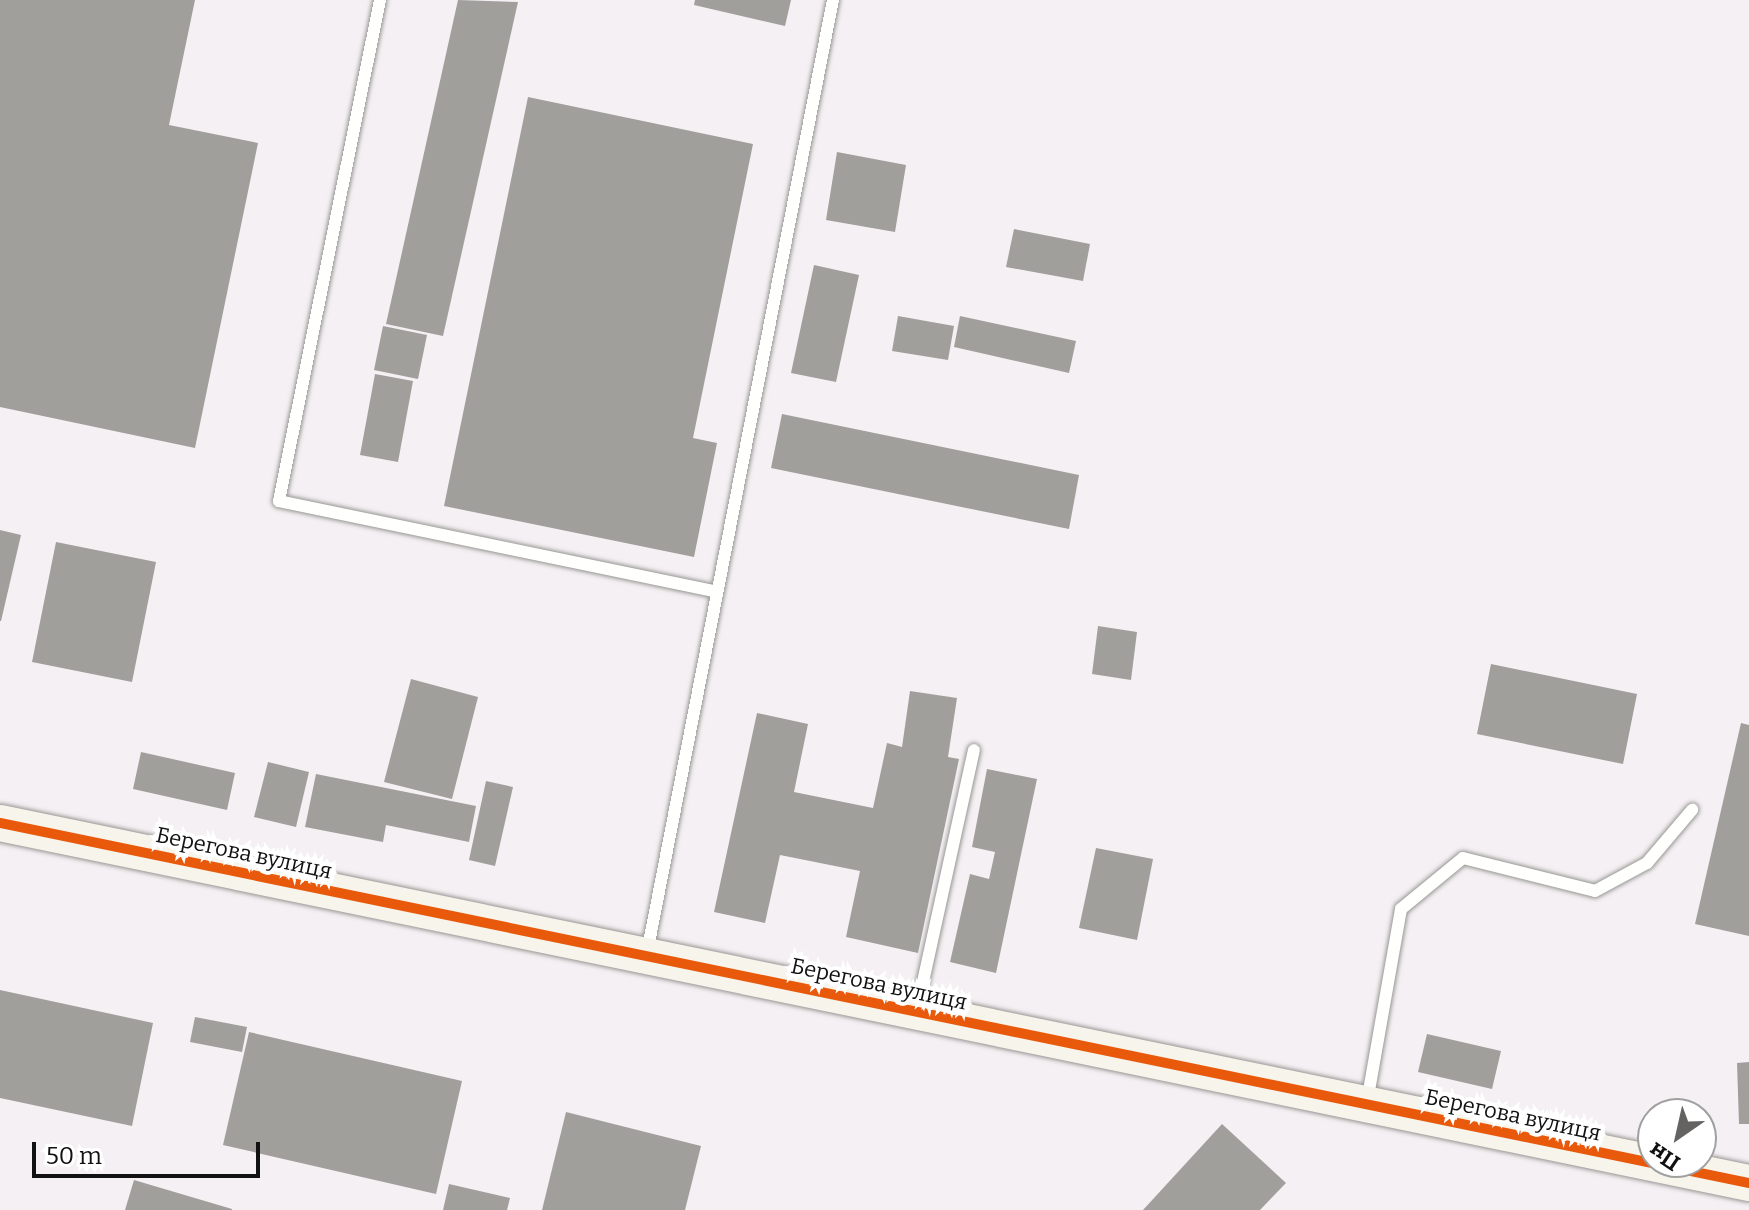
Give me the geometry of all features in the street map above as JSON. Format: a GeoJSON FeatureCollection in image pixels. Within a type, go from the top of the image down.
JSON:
{"type":"FeatureCollection","features":[{"type":"Feature","properties":{"kind":"street","name":"Берегова вулиця"},"geometry":{"type":"LineString","coordinates":[[0,823],[1749,1183]]}},
{"type":"Feature","properties":{"kind":"lane"},"geometry":{"type":"LineString","coordinates":[[380,0],[279,501],[717,592]]}},
{"type":"Feature","properties":{"kind":"lane"},"geometry":{"type":"LineString","coordinates":[[646,957],[833,0]]}},
{"type":"Feature","properties":{"kind":"lane"},"geometry":{"type":"LineString","coordinates":[[916,1012],[974,750]]}},
{"type":"Feature","properties":{"kind":"lane"},"geometry":{"type":"LineString","coordinates":[[1366,1105],[1401,909],[1463,858],[1595,891],[1647,863],[1692,810]]}},
{"type":"Feature","properties":{"kind":"shaded area"},"geometry":{"type":"Polygon","coordinates":[[[0,0],[1749,0],[1749,1210],[0,1210],[0,0]]]}},
{"type":"Feature","properties":{"kind":"building"},"geometry":{"type":"Polygon","coordinates":[[[0,0],[195,0],[169,125],[258,143],[195,448],[0,407],[0,0]]]}},
{"type":"Feature","properties":{"kind":"building"},"geometry":{"type":"Polygon","coordinates":[[[458,0],[518,2],[443,336],[386,324],[458,0]]]}},
{"type":"Feature","properties":{"kind":"building"},"geometry":{"type":"Polygon","coordinates":[[[695,0],[791,0],[785,26],[694,5],[695,0]]]}},
{"type":"Feature","properties":{"kind":"building"},"geometry":{"type":"Polygon","coordinates":[[[528,97],[753,144],[693,438],[717,443],[694,557],[444,506],[528,97]]]}},
{"type":"Feature","properties":{"kind":"building"},"geometry":{"type":"Polygon","coordinates":[[[837,152],[906,165],[895,232],[826,220],[837,152]]]}},
{"type":"Feature","properties":{"kind":"building"},"geometry":{"type":"Polygon","coordinates":[[[1014,229],[1090,244],[1083,281],[1006,267],[1014,229]]]}},
{"type":"Feature","properties":{"kind":"building"},"geometry":{"type":"Polygon","coordinates":[[[814,265],[859,275],[836,382],[791,373],[814,265]]]}},
{"type":"Feature","properties":{"kind":"building"},"geometry":{"type":"Polygon","coordinates":[[[898,316],[954,326],[948,360],[892,351],[898,316]]]}},
{"type":"Feature","properties":{"kind":"building"},"geometry":{"type":"Polygon","coordinates":[[[960,316],[1076,341],[1069,373],[954,347],[960,316]]]}},
{"type":"Feature","properties":{"kind":"building"},"geometry":{"type":"Polygon","coordinates":[[[383,326],[427,335],[418,379],[374,370],[383,326]]]}},
{"type":"Feature","properties":{"kind":"building"},"geometry":{"type":"Polygon","coordinates":[[[375,374],[413,381],[398,462],[360,455],[375,374]]]}},
{"type":"Feature","properties":{"kind":"building"},"geometry":{"type":"Polygon","coordinates":[[[782,414],[1079,475],[1069,529],[771,468],[782,414]]]}},
{"type":"Feature","properties":{"kind":"building"},"geometry":{"type":"Polygon","coordinates":[[[0,530],[21,535],[1,621],[0,621],[0,530]]]}},
{"type":"Feature","properties":{"kind":"building"},"geometry":{"type":"Polygon","coordinates":[[[56,542],[156,562],[132,682],[32,662],[56,542]]]}},
{"type":"Feature","properties":{"kind":"building"},"geometry":{"type":"Polygon","coordinates":[[[1098,626],[1137,632],[1131,680],[1092,674],[1098,626]]]}},
{"type":"Feature","properties":{"kind":"building"},"geometry":{"type":"Polygon","coordinates":[[[1491,664],[1637,694],[1623,764],[1477,734],[1491,664]]]}},
{"type":"Feature","properties":{"kind":"building"},"geometry":{"type":"Polygon","coordinates":[[[411,679],[478,697],[452,799],[384,782],[411,679]]]}},
{"type":"Feature","properties":{"kind":"building"},"geometry":{"type":"Polygon","coordinates":[[[910,691],[957,698],[948,757],[959,759],[918,953],[846,937],[860,871],[780,855],[765,923],[714,912],[757,713],[808,724],[794,792],[873,808],[887,743],[902,747],[910,691]]]}},
{"type":"Feature","properties":{"kind":"building"},"geometry":{"type":"Polygon","coordinates":[[[1741,723],[1749,725],[1749,936],[1695,924],[1741,723]]]}},
{"type":"Feature","properties":{"kind":"building"},"geometry":{"type":"Polygon","coordinates":[[[141,752],[235,773],[227,810],[133,789],[141,752]]]}},
{"type":"Feature","properties":{"kind":"building"},"geometry":{"type":"Polygon","coordinates":[[[268,762],[309,772],[296,827],[254,817],[268,762]]]}},
{"type":"Feature","properties":{"kind":"building"},"geometry":{"type":"Polygon","coordinates":[[[987,769],[1037,779],[996,973],[950,962],[970,874],[989,879],[995,852],[972,847],[987,769]]]}},
{"type":"Feature","properties":{"kind":"building"},"geometry":{"type":"Polygon","coordinates":[[[316,774],[476,806],[469,842],[386,825],[383,842],[305,827],[316,774]]]}},
{"type":"Feature","properties":{"kind":"building"},"geometry":{"type":"Polygon","coordinates":[[[486,781],[513,787],[495,866],[469,860],[486,781]]]}},
{"type":"Feature","properties":{"kind":"building"},"geometry":{"type":"Polygon","coordinates":[[[1096,848],[1153,859],[1137,940],[1079,928],[1096,848]]]}},
{"type":"Feature","properties":{"kind":"building"},"geometry":{"type":"Polygon","coordinates":[[[0,990],[153,1023],[132,1126],[0,1098],[0,990]]]}},
{"type":"Feature","properties":{"kind":"building"},"geometry":{"type":"Polygon","coordinates":[[[195,1017],[247,1027],[242,1052],[190,1042],[195,1017]]]}},
{"type":"Feature","properties":{"kind":"building"},"geometry":{"type":"Polygon","coordinates":[[[249,1032],[462,1081],[436,1194],[223,1145],[249,1032]]]}},
{"type":"Feature","properties":{"kind":"building"},"geometry":{"type":"Polygon","coordinates":[[[1427,1034],[1501,1051],[1492,1089],[1418,1072],[1427,1034]]]}},
{"type":"Feature","properties":{"kind":"building"},"geometry":{"type":"Polygon","coordinates":[[[1749,1062],[1749,1124],[1739,1124],[1737,1063],[1749,1062]]]}},
{"type":"Feature","properties":{"kind":"building"},"geometry":{"type":"Polygon","coordinates":[[[566,1112],[701,1146],[685,1210],[542,1210],[566,1112]]]}},
{"type":"Feature","properties":{"kind":"building"},"geometry":{"type":"Polygon","coordinates":[[[1222,1124],[1286,1183],[1260,1210],[1143,1210],[1222,1124]]]}},
{"type":"Feature","properties":{"kind":"building"},"geometry":{"type":"Polygon","coordinates":[[[134,1180],[232,1209],[232,1210],[125,1210],[134,1180]]]}},
{"type":"Feature","properties":{"kind":"building"},"geometry":{"type":"Polygon","coordinates":[[[449,1184],[510,1198],[507,1210],[443,1210],[449,1184]]]}},
{"type":"Feature","properties":{"kind":"cycle path"},"geometry":{"type":"LineString","coordinates":[[0,823],[1749,1183]]}}]}
